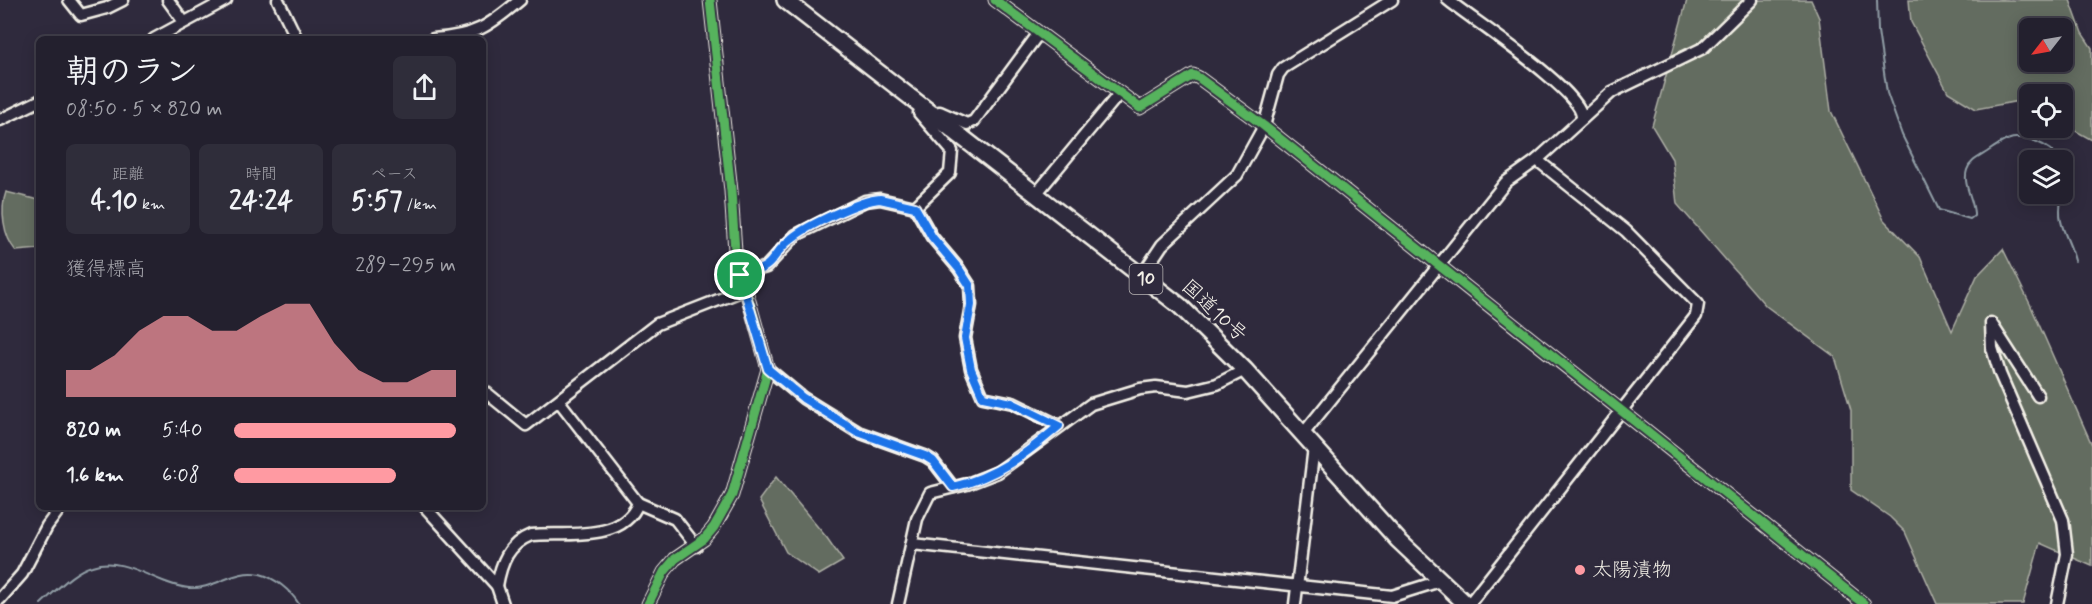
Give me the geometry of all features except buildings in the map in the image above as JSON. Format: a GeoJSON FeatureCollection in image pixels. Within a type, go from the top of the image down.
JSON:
{"type":"FeatureCollection","features":[{"type":"Feature","properties":{"kind":"highway","name":"国道10号"},"geometry":{"type":"LineString","coordinates":[[785,0],[1142,275],[1210,333],[1398,540],[1440,581],[1468,604]]}},
{"type":"Feature","properties":{"kind":"street"},"geometry":{"type":"LineString","coordinates":[[69,0],[81,15],[107,8],[123,0]]}},
{"type":"Feature","properties":{"kind":"street"},"geometry":{"type":"LineString","coordinates":[[168,0],[183,22]]}},
{"type":"Feature","properties":{"kind":"street"},"geometry":{"type":"LineString","coordinates":[[159,36],[212,3],[226,0]]}},
{"type":"Feature","properties":{"kind":"street"},"geometry":{"type":"LineString","coordinates":[[278,0],[296,36]]}},
{"type":"Feature","properties":{"kind":"street"},"geometry":{"type":"LineString","coordinates":[[465,36],[477,32],[520,0]]}},
{"type":"Feature","properties":{"kind":"street"},"geometry":{"type":"LineString","coordinates":[[648,604],[670,565],[696,546],[714,527],[732,495],[768,369],[744,290],[735,251],[731,191],[710,0]]}},
{"type":"Feature","properties":{"kind":"street"},"geometry":{"type":"LineString","coordinates":[[995,0],[1140,108],[1193,75],[1263,126],[1864,604]]}},
{"type":"Feature","properties":{"kind":"street"},"geometry":{"type":"LineString","coordinates":[[1142,275],[1162,245],[1237,175],[1263,126],[1278,75],[1283,68],[1392,0]]}},
{"type":"Feature","properties":{"kind":"street"},"geometry":{"type":"LineString","coordinates":[[1448,0],[1563,88],[1580,107],[1582,119]]}},
{"type":"Feature","properties":{"kind":"street"},"geometry":{"type":"LineString","coordinates":[[1303,434],[1506,182],[1537,160],[1612,92],[1703,48],[1752,0]]}},
{"type":"Feature","properties":{"kind":"street"},"geometry":{"type":"LineString","coordinates":[[915,207],[950,173],[952,151],[922,120],[919,113],[927,110],[940,112],[967,124],[974,121],[1039,33]]}},
{"type":"Feature","properties":{"kind":"street"},"geometry":{"type":"LineString","coordinates":[[1036,194],[1119,94]]}},
{"type":"Feature","properties":{"kind":"street"},"geometry":{"type":"LineString","coordinates":[[0,120],[36,102]]}},
{"type":"Feature","properties":{"kind":"street"},"geometry":{"type":"LineString","coordinates":[[1468,604],[1696,316],[1698,304],[1626,231],[1537,160]]}},
{"type":"Feature","properties":{"kind":"street"},"geometry":{"type":"LineString","coordinates":[[740,275],[766,267],[796,235],[865,201],[880,199],[915,207],[932,237],[970,286],[971,305],[965,338],[971,369],[983,397],[1012,403],[1059,426]]}},
{"type":"Feature","properties":{"kind":"street"},"geometry":{"type":"LineString","coordinates":[[486,392],[526,425],[657,324],[744,290]]}},
{"type":"Feature","properties":{"kind":"street"},"geometry":{"type":"LineString","coordinates":[[2037,396],[1991,323],[1992,348],[2000,374],[2063,520],[2067,554],[2057,604]]}},
{"type":"Feature","properties":{"kind":"street"},"geometry":{"type":"LineString","coordinates":[[768,369],[803,398],[858,432],[933,461],[953,487]]}},
{"type":"Feature","properties":{"kind":"street"},"geometry":{"type":"LineString","coordinates":[[898,604],[917,519],[928,496],[936,490],[953,487],[998,472],[1091,404],[1140,389],[1156,387],[1188,391],[1217,384],[1245,370]]}},
{"type":"Feature","properties":{"kind":"street"},"geometry":{"type":"LineString","coordinates":[[559,401],[638,503],[675,519],[696,546]]}},
{"type":"Feature","properties":{"kind":"street"},"geometry":{"type":"LineString","coordinates":[[1295,604],[1314,447]]}},
{"type":"Feature","properties":{"kind":"street"},"geometry":{"type":"LineString","coordinates":[[497,586],[506,556],[512,545],[522,538],[531,535],[606,530],[631,515],[638,503]]}},
{"type":"Feature","properties":{"kind":"street"},"geometry":{"type":"LineString","coordinates":[[0,599],[22,574],[46,526],[59,510]]}},
{"type":"Feature","properties":{"kind":"street"},"geometry":{"type":"LineString","coordinates":[[428,510],[497,586],[503,604]]}},
{"type":"Feature","properties":{"kind":"street"},"geometry":{"type":"LineString","coordinates":[[912,544],[1297,588],[1392,596],[1440,581]]}},
{"type":"Feature","properties":{"kind":"shaded area"},"geometry":{"type":"Polygon","coordinates":[[[1687,0],[1811,0],[1819,18],[1831,111],[1884,220],[1920,257],[1952,331],[1977,276],[2003,249],[2030,304],[2092,445],[2092,566],[2040,543],[2023,604],[1937,604],[1905,532],[1890,517],[1851,490],[1851,410],[1835,357],[1766,306],[1677,204],[1672,159],[1652,126],[1687,0]]]}},
{"type":"Feature","properties":{"kind":"shaded area"},"geometry":{"type":"Polygon","coordinates":[[[1909,0],[2070,0],[2082,33],[2092,48],[2092,140],[2073,130],[2073,84],[2019,84],[2019,101],[1976,109],[1948,92],[1911,22],[1909,0]]]}},
{"type":"Feature","properties":{"kind":"shaded area"},"geometry":{"type":"Polygon","coordinates":[[[6,192],[36,199],[36,249],[16,251],[12,245],[4,222],[6,192]]]}},
{"type":"Feature","properties":{"kind":"shaded area"},"geometry":{"type":"Polygon","coordinates":[[[776,477],[827,538],[843,561],[819,575],[786,552],[759,500],[776,477]]]}},
{"type":"Feature","properties":{"kind":"waterway"},"geometry":{"type":"LineString","coordinates":[[1877,0],[1878,31],[1887,93],[1902,135],[1939,210],[1970,219],[1974,216],[1966,181],[1967,170],[1970,164],[1999,144],[2014,138],[2021,138],[2044,145],[2050,150]]}},
{"type":"Feature","properties":{"kind":"waterway"},"geometry":{"type":"LineString","coordinates":[[2060,204],[2062,226],[2075,261]]}},
{"type":"Feature","properties":{"kind":"waterway"},"geometry":{"type":"LineString","coordinates":[[41,604],[78,572],[105,564],[129,567],[165,582],[189,588],[207,586],[242,574],[260,574],[282,585],[299,604]]}},
{"type":"Feature","properties":{"kind":"cycle path"},"geometry":{"type":"LineString","coordinates":[[648,604],[664,572],[675,559],[704,539],[714,527],[732,495],[768,369],[735,251],[731,191],[710,0]]}},
{"type":"Feature","properties":{"kind":"cycle path"},"geometry":{"type":"LineString","coordinates":[[995,0],[1140,108],[1193,75],[1199,78],[1264,126],[1864,604]]}},
{"type":"Feature","properties":{"kind":"place","name":"太陽漬物"},"geometry":{"type":"Point","coordinates":[1580,570]}},
{"type":"Feature","properties":{"kind":"route"},"geometry":{"type":"LineString","coordinates":[[880,199],[915,207],[932,237],[970,286],[971,305],[965,327],[965,338],[971,369],[983,397],[1012,403],[1059,426],[1013,463],[998,472],[977,481],[953,487],[933,461],[858,432],[803,398],[768,369],[740,275],[766,267],[796,235],[865,201],[880,199]]}}]}
